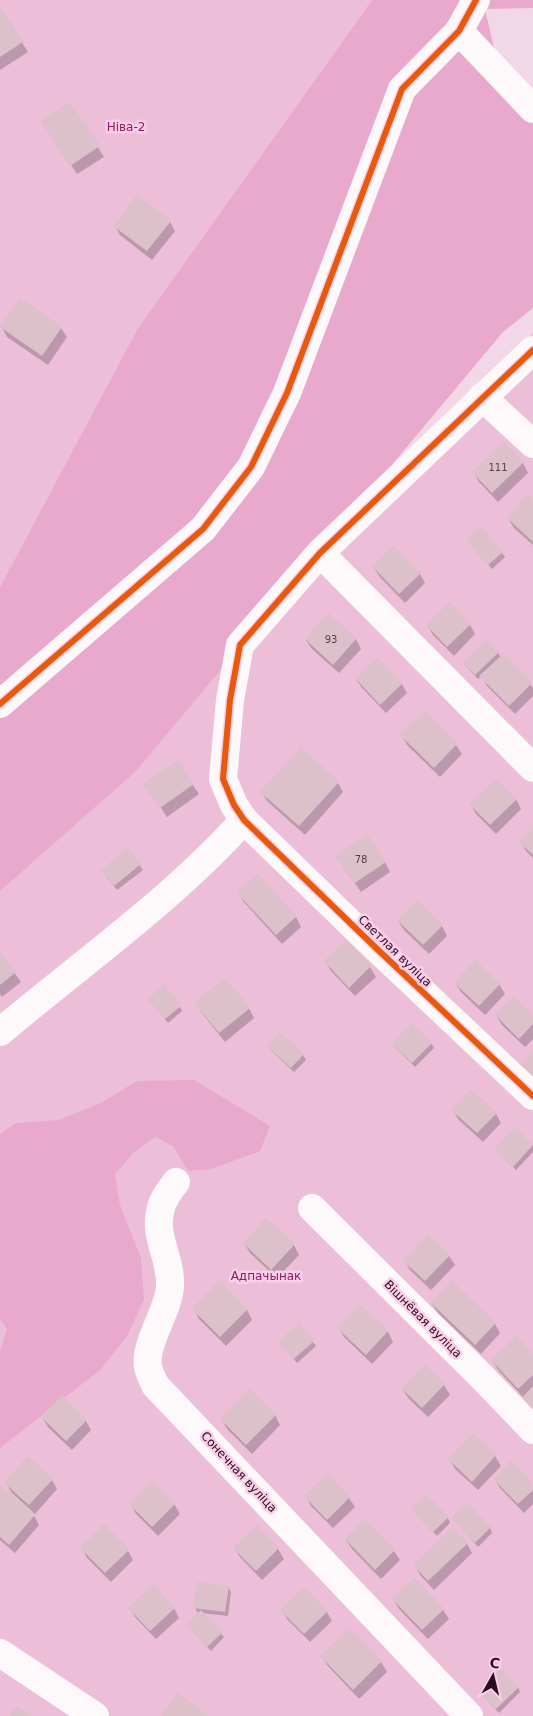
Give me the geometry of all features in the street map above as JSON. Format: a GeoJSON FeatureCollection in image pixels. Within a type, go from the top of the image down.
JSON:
{"type":"FeatureCollection","features":[{"type":"Feature","properties":{"kind":"street"},"geometry":{"type":"LineString","coordinates":[[0,704],[203,529],[251,467],[287,393],[402,89],[459,32],[476,0]]}},
{"type":"Feature","properties":{"kind":"street"},"geometry":{"type":"LineString","coordinates":[[459,32],[533,109]]}},
{"type":"Feature","properties":{"kind":"street","name":"Светлая вуліца"},"geometry":{"type":"LineString","coordinates":[[533,350],[320,554],[240,645],[230,700],[223,778],[234,805],[244,820],[533,1096]]}},
{"type":"Feature","properties":{"kind":"street"},"geometry":{"type":"LineString","coordinates":[[482,397],[533,444]]}},
{"type":"Feature","properties":{"kind":"street"},"geometry":{"type":"LineString","coordinates":[[320,554],[533,768]]}},
{"type":"Feature","properties":{"kind":"street"},"geometry":{"type":"LineString","coordinates":[[0,1032],[150,909],[216,851],[244,820]]}},
{"type":"Feature","properties":{"kind":"street","name":"Сонечная вуліца"},"geometry":{"type":"LineString","coordinates":[[176,1182],[167,1193],[159,1213],[161,1237],[170,1267],[170,1288],[164,1311],[150,1348],[148,1367],[155,1385],[469,1716]]}},
{"type":"Feature","properties":{"kind":"street","name":"Вішнёвая вуліца"},"geometry":{"type":"LineString","coordinates":[[312,1208],[533,1430]]}},
{"type":"Feature","properties":{"kind":"street"},"geometry":{"type":"LineString","coordinates":[[0,1653],[95,1716]]}},
{"type":"Feature","properties":{"kind":"green space","name":"Ніва-2"},"geometry":{"type":"Polygon","coordinates":[[[0,0],[372,0],[138,328],[0,587],[0,0]]]}},
{"type":"Feature","properties":{"kind":"green space","name":"Адпачынак"},"geometry":{"type":"Polygon","coordinates":[[[533,333],[533,1716],[0,1716],[0,837],[533,333]]]}},
{"type":"Feature","properties":{"kind":"shaded area"},"geometry":{"type":"Polygon","coordinates":[[[372,0],[533,0],[533,8],[485,9],[502,83],[533,115],[533,308],[503,332],[136,771],[0,891],[0,587],[138,328],[372,0]]]}},
{"type":"Feature","properties":{"kind":"shaded area"},"geometry":{"type":"Polygon","coordinates":[[[194,1080],[270,1126],[260,1151],[211,1169],[188,1171],[173,1146],[155,1137],[133,1153],[115,1174],[120,1205],[141,1258],[144,1300],[127,1336],[100,1370],[0,1448],[0,1351],[7,1329],[0,1319],[0,1134],[16,1123],[59,1120],[101,1103],[137,1081],[194,1080]]]}},
{"type":"Feature","properties":{"kind":"building"},"geometry":{"type":"Polygon","coordinates":[[[0,6],[23,42],[0,57],[0,6]]]}},
{"type":"Feature","properties":{"kind":"building"},"geometry":{"type":"Polygon","coordinates":[[[70,102],[100,146],[70,166],[41,121],[70,102]]]}},
{"type":"Feature","properties":{"kind":"building"},"geometry":{"type":"Polygon","coordinates":[[[137,195],[171,221],[147,251],[113,226],[137,195]]]}},
{"type":"Feature","properties":{"kind":"building"},"geometry":{"type":"Polygon","coordinates":[[[20,298],[62,327],[42,356],[0,327],[20,298]]]}},
{"type":"Feature","properties":{"kind":"building"},"geometry":{"type":"Polygon","coordinates":[[[503,442],[524,462],[492,493],[472,472],[503,442]]]}},
{"type":"Feature","properties":{"kind":"building"},"geometry":{"type":"Polygon","coordinates":[[[528,494],[533,499],[533,542],[507,518],[528,494]]]}},
{"type":"Feature","properties":{"kind":"building"},"geometry":{"type":"Polygon","coordinates":[[[481,527],[503,552],[488,565],[466,540],[481,527]]]}},
{"type":"Feature","properties":{"kind":"building"},"geometry":{"type":"Polygon","coordinates":[[[393,545],[421,573],[399,594],[372,566],[393,545]]]}},
{"type":"Feature","properties":{"kind":"building"},"geometry":{"type":"Polygon","coordinates":[[[450,602],[471,624],[447,647],[426,625],[450,602]]]}},
{"type":"Feature","properties":{"kind":"building"},"geometry":{"type":"Polygon","coordinates":[[[328,613],[357,638],[333,665],[305,639],[328,613]]]}},
{"type":"Feature","properties":{"kind":"building"},"geometry":{"type":"Polygon","coordinates":[[[487,640],[499,652],[475,675],[463,663],[487,640]]]}},
{"type":"Feature","properties":{"kind":"building"},"geometry":{"type":"Polygon","coordinates":[[[503,654],[532,683],[509,706],[479,676],[503,654]]]}},
{"type":"Feature","properties":{"kind":"building"},"geometry":{"type":"Polygon","coordinates":[[[377,657],[403,683],[380,705],[355,678],[377,657]]]}},
{"type":"Feature","properties":{"kind":"building"},"geometry":{"type":"Polygon","coordinates":[[[425,711],[457,744],[434,768],[400,735],[425,711]]]}},
{"type":"Feature","properties":{"kind":"building"},"geometry":{"type":"Polygon","coordinates":[[[301,747],[339,782],[299,826],[260,792],[301,747]]]}},
{"type":"Feature","properties":{"kind":"building"},"geometry":{"type":"Polygon","coordinates":[[[178,760],[194,784],[160,808],[143,784],[178,760]]]}},
{"type":"Feature","properties":{"kind":"building"},"geometry":{"type":"Polygon","coordinates":[[[496,778],[517,799],[490,825],[469,804],[496,778]]]}},
{"type":"Feature","properties":{"kind":"building"},"geometry":{"type":"Polygon","coordinates":[[[533,828],[533,855],[519,842],[533,828]]]}},
{"type":"Feature","properties":{"kind":"building"},"geometry":{"type":"Polygon","coordinates":[[[367,835],[386,862],[355,883],[336,856],[367,835]]]}},
{"type":"Feature","properties":{"kind":"building"},"geometry":{"type":"Polygon","coordinates":[[[128,848],[141,864],[114,886],[101,870],[128,848]]]}},
{"type":"Feature","properties":{"kind":"building"},"geometry":{"type":"Polygon","coordinates":[[[257,873],[297,916],[276,935],[236,892],[257,873]]]}},
{"type":"Feature","properties":{"kind":"building"},"geometry":{"type":"Polygon","coordinates":[[[417,900],[443,925],[423,945],[397,920],[417,900]]]}},
{"type":"Feature","properties":{"kind":"building"},"geometry":{"type":"Polygon","coordinates":[[[346,940],[371,966],[349,988],[324,961],[346,940]]]}},
{"type":"Feature","properties":{"kind":"building"},"geometry":{"type":"Polygon","coordinates":[[[0,951],[16,972],[0,985],[0,951]]]}},
{"type":"Feature","properties":{"kind":"building"},"geometry":{"type":"Polygon","coordinates":[[[475,960],[500,984],[479,1006],[454,983],[475,960]]]}},
{"type":"Feature","properties":{"kind":"building"},"geometry":{"type":"Polygon","coordinates":[[[225,978],[250,1008],[219,1033],[194,1003],[225,978]]]}},
{"type":"Feature","properties":{"kind":"building"},"geometry":{"type":"Polygon","coordinates":[[[164,985],[181,1006],[165,1019],[148,999],[164,985]]]}},
{"type":"Feature","properties":{"kind":"building"},"geometry":{"type":"Polygon","coordinates":[[[513,996],[533,1015],[533,1024],[519,1039],[495,1015],[513,996]]]}},
{"type":"Feature","properties":{"kind":"building"},"geometry":{"type":"Polygon","coordinates":[[[412,1023],[432,1043],[412,1063],[392,1044],[412,1023]]]}},
{"type":"Feature","properties":{"kind":"building"},"geometry":{"type":"Polygon","coordinates":[[[280,1032],[304,1054],[291,1068],[267,1046],[280,1032]]]}},
{"type":"Feature","properties":{"kind":"building"},"geometry":{"type":"Polygon","coordinates":[[[533,1051],[533,1084],[516,1069],[533,1051]]]}},
{"type":"Feature","properties":{"kind":"building"},"geometry":{"type":"Polygon","coordinates":[[[471,1089],[497,1113],[477,1133],[451,1110],[471,1089]]]}},
{"type":"Feature","properties":{"kind":"building"},"geometry":{"type":"Polygon","coordinates":[[[515,1127],[533,1145],[513,1167],[494,1149],[515,1127]]]}},
{"type":"Feature","properties":{"kind":"building"},"geometry":{"type":"Polygon","coordinates":[[[266,1218],[295,1244],[271,1270],[243,1243],[266,1218]]]}},
{"type":"Feature","properties":{"kind":"building"},"geometry":{"type":"Polygon","coordinates":[[[429,1234],[450,1255],[425,1281],[403,1261],[429,1234]]]}},
{"type":"Feature","properties":{"kind":"building"},"geometry":{"type":"Polygon","coordinates":[[[219,1281],[248,1309],[220,1337],[192,1309],[219,1281]]]}},
{"type":"Feature","properties":{"kind":"building"},"geometry":{"type":"Polygon","coordinates":[[[452,1281],[496,1323],[475,1345],[431,1303],[452,1281]]]}},
{"type":"Feature","properties":{"kind":"building"},"geometry":{"type":"Polygon","coordinates":[[[360,1304],[388,1331],[366,1355],[337,1328],[360,1304]]]}},
{"type":"Feature","properties":{"kind":"building"},"geometry":{"type":"Polygon","coordinates":[[[299,1323],[315,1340],[294,1359],[278,1342],[299,1323]]]}},
{"type":"Feature","properties":{"kind":"building"},"geometry":{"type":"Polygon","coordinates":[[[516,1336],[533,1354],[533,1375],[518,1389],[491,1360],[516,1336]]]}},
{"type":"Feature","properties":{"kind":"building"},"geometry":{"type":"Polygon","coordinates":[[[425,1365],[445,1384],[422,1408],[402,1389],[425,1365]]]}},
{"type":"Feature","properties":{"kind":"building"},"geometry":{"type":"Polygon","coordinates":[[[533,1386],[533,1413],[520,1400],[533,1386]]]}},
{"type":"Feature","properties":{"kind":"building"},"geometry":{"type":"Polygon","coordinates":[[[250,1389],[276,1415],[246,1445],[220,1419],[250,1389]]]}},
{"type":"Feature","properties":{"kind":"building"},"geometry":{"type":"Polygon","coordinates":[[[62,1395],[87,1420],[66,1441],[41,1417],[62,1395]]]}},
{"type":"Feature","properties":{"kind":"building"},"geometry":{"type":"Polygon","coordinates":[[[473,1433],[496,1455],[472,1482],[448,1459],[473,1433]]]}},
{"type":"Feature","properties":{"kind":"building"},"geometry":{"type":"Polygon","coordinates":[[[28,1456],[53,1479],[29,1505],[4,1483],[28,1456]]]}},
{"type":"Feature","properties":{"kind":"building"},"geometry":{"type":"Polygon","coordinates":[[[511,1461],[533,1484],[533,1490],[518,1504],[493,1479],[511,1461]]]}},
{"type":"Feature","properties":{"kind":"building"},"geometry":{"type":"Polygon","coordinates":[[[328,1473],[350,1497],[327,1520],[304,1496],[328,1473]]]}},
{"type":"Feature","properties":{"kind":"building"},"geometry":{"type":"Polygon","coordinates":[[[152,1481],[175,1504],[152,1527],[129,1504],[152,1481]]]}},
{"type":"Feature","properties":{"kind":"building"},"geometry":{"type":"Polygon","coordinates":[[[0,1485],[35,1515],[9,1545],[0,1537],[0,1485]]]}},
{"type":"Feature","properties":{"kind":"building"},"geometry":{"type":"Polygon","coordinates":[[[426,1494],[449,1517],[433,1532],[411,1509],[426,1494]]]}},
{"type":"Feature","properties":{"kind":"building"},"geometry":{"type":"Polygon","coordinates":[[[467,1503],[491,1527],[475,1543],[451,1518],[467,1503]]]}},
{"type":"Feature","properties":{"kind":"building"},"geometry":{"type":"Polygon","coordinates":[[[365,1519],[395,1550],[375,1570],[345,1539],[365,1519]]]}},
{"type":"Feature","properties":{"kind":"building"},"geometry":{"type":"Polygon","coordinates":[[[104,1524],[129,1550],[105,1573],[80,1548],[104,1524]]]}},
{"type":"Feature","properties":{"kind":"building"},"geometry":{"type":"Polygon","coordinates":[[[257,1525],[279,1548],[256,1571],[233,1548],[257,1525]]]}},
{"type":"Feature","properties":{"kind":"building"},"geometry":{"type":"Polygon","coordinates":[[[453,1527],[468,1543],[428,1581],[413,1565],[453,1527]]]}},
{"type":"Feature","properties":{"kind":"building"},"geometry":{"type":"Polygon","coordinates":[[[414,1577],[444,1609],[422,1630],[392,1599],[414,1577]]]}},
{"type":"Feature","properties":{"kind":"building"},"geometry":{"type":"Polygon","coordinates":[[[197,1582],[229,1586],[225,1612],[193,1608],[197,1582]]]}},
{"type":"Feature","properties":{"kind":"building"},"geometry":{"type":"Polygon","coordinates":[[[153,1584],[175,1608],[150,1631],[128,1608],[153,1584]]]}},
{"type":"Feature","properties":{"kind":"building"},"geometry":{"type":"Polygon","coordinates":[[[304,1587],[328,1611],[304,1634],[280,1610],[304,1587]]]}},
{"type":"Feature","properties":{"kind":"building"},"geometry":{"type":"Polygon","coordinates":[[[201,1610],[223,1632],[207,1647],[186,1625],[201,1610]]]}},
{"type":"Feature","properties":{"kind":"building"},"geometry":{"type":"Polygon","coordinates":[[[349,1628],[382,1661],[353,1690],[320,1656],[349,1628]]]}},
{"type":"Feature","properties":{"kind":"building"},"geometry":{"type":"Polygon","coordinates":[[[501,1668],[519,1687],[496,1709],[478,1691],[501,1668]]]}},
{"type":"Feature","properties":{"kind":"building"},"geometry":{"type":"Polygon","coordinates":[[[177,1693],[209,1716],[161,1716],[177,1693]]]}},
{"type":"Feature","properties":{"kind":"building"},"geometry":{"type":"Polygon","coordinates":[[[17,1706],[31,1716],[10,1716],[17,1706]]]}},
{"type":"Feature","properties":{"kind":"cycle path"},"geometry":{"type":"LineString","coordinates":[[0,704],[203,529],[251,467],[287,393],[402,89],[459,31],[476,0]]}},
{"type":"Feature","properties":{"kind":"cycle path"},"geometry":{"type":"LineString","coordinates":[[533,350],[320,553],[240,645],[230,700],[223,779],[234,805],[244,820],[533,1096]]}}]}
